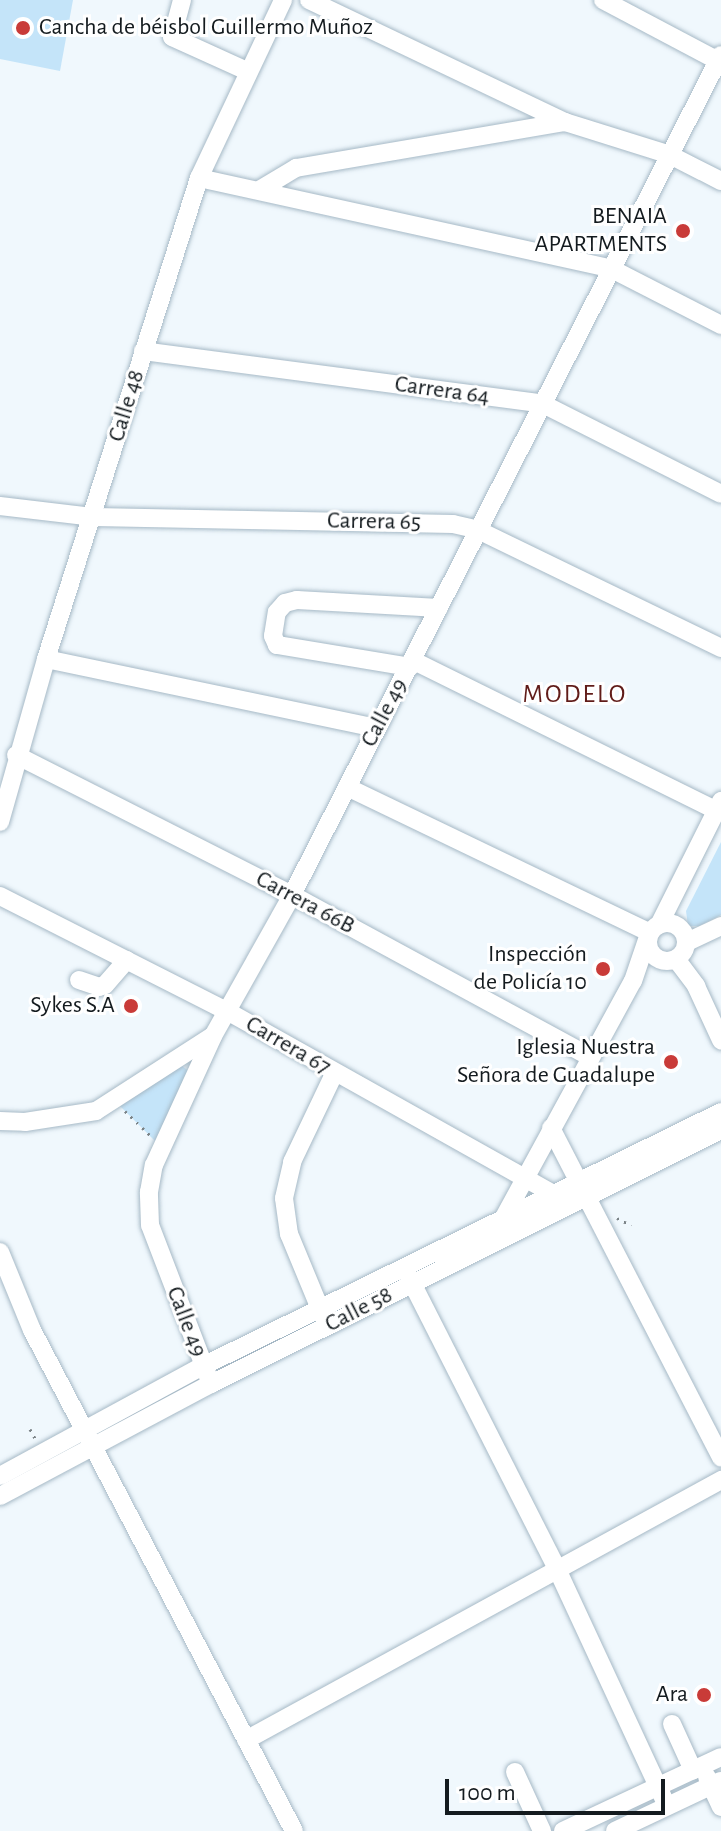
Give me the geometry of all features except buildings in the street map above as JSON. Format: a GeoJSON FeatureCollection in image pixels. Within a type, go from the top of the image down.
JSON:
{"type":"FeatureCollection","features":[{"type":"Feature","properties":{"kind":"street"},"geometry":{"type":"LineString","coordinates":[[182,0],[172,37],[247,71]]}},
{"type":"Feature","properties":{"kind":"street","name":"Calle 48"},"geometry":{"type":"LineString","coordinates":[[0,822],[16,755],[199,178],[283,0]]}},
{"type":"Feature","properties":{"kind":"street"},"geometry":{"type":"LineString","coordinates":[[309,0],[565,122],[670,155],[721,181]]}},
{"type":"Feature","properties":{"kind":"street"},"geometry":{"type":"LineString","coordinates":[[603,0],[720,58]]}},
{"type":"Feature","properties":{"kind":"street","name":"Calle 49"},"geometry":{"type":"LineString","coordinates":[[211,1384],[150,1225],[149,1192],[162,1148],[213,1036],[292,895],[720,58]]}},
{"type":"Feature","properties":{"kind":"street"},"geometry":{"type":"LineString","coordinates":[[261,189],[296,168],[565,122]]}},
{"type":"Feature","properties":{"kind":"street"},"geometry":{"type":"LineString","coordinates":[[199,178],[261,189],[612,269],[721,325]]}},
{"type":"Feature","properties":{"kind":"street","name":"Carrera 64"},"geometry":{"type":"LineString","coordinates":[[143,351],[543,404],[721,494]]}},
{"type":"Feature","properties":{"kind":"street","name":"Carrera 65"},"geometry":{"type":"LineString","coordinates":[[0,506],[94,517],[453,524],[478,530],[721,648]]}},
{"type":"Feature","properties":{"kind":"street"},"geometry":{"type":"LineString","coordinates":[[439,608],[297,600],[285,603],[277,612],[273,636],[277,645],[286,648],[411,663],[719,805],[680,886],[653,932],[633,981],[502,1219]]}},
{"type":"Feature","properties":{"kind":"street"},"geometry":{"type":"LineString","coordinates":[[46,659],[377,728]]}},
{"type":"Feature","properties":{"kind":"street","name":"Carrera 66B"},"geometry":{"type":"LineString","coordinates":[[16,755],[292,895],[590,1057]]}},
{"type":"Feature","properties":{"kind":"street"},"geometry":{"type":"LineString","coordinates":[[347,787],[653,932]]}},
{"type":"Feature","properties":{"kind":"street"},"geometry":{"type":"LineString","coordinates":[[680,886],[680,948]]}},
{"type":"Feature","properties":{"kind":"street","name":"Carrera 67"},"geometry":{"type":"LineString","coordinates":[[0,896],[227,1011],[334,1074],[553,1194],[580,1194]]}},
{"type":"Feature","properties":{"kind":"street"},"geometry":{"type":"LineString","coordinates":[[653,932],[670,923],[721,1040]]}},
{"type":"Feature","properties":{"kind":"street"},"geometry":{"type":"LineString","coordinates":[[633,981],[680,948],[721,926]]}},
{"type":"Feature","properties":{"kind":"street"},"geometry":{"type":"LineString","coordinates":[[653,932],[652,954],[680,948]]}},
{"type":"Feature","properties":{"kind":"street"},"geometry":{"type":"LineString","coordinates":[[79,980],[99,987],[105,985],[127,960]]}},
{"type":"Feature","properties":{"kind":"street"},"geometry":{"type":"LineString","coordinates":[[0,1121],[73,1117],[115,1101],[213,1036]]}},
{"type":"Feature","properties":{"kind":"street"},"geometry":{"type":"LineString","coordinates":[[328,1326],[289,1234],[284,1198],[292,1162],[334,1074]]}},
{"type":"Feature","properties":{"kind":"street","name":"Calle 58"},"geometry":{"type":"LineString","coordinates":[[580,1194],[721,1112]]}},
{"type":"Feature","properties":{"kind":"street"},"geometry":{"type":"LineString","coordinates":[[551,1128],[580,1194],[721,1458]]}},
{"type":"Feature","properties":{"kind":"street","name":"Calle 58"},"geometry":{"type":"LineString","coordinates":[[0,1496],[203,1366],[320,1308],[408,1276],[721,1130]]}},
{"type":"Feature","properties":{"kind":"street","name":"Calle 58"},"geometry":{"type":"LineString","coordinates":[[0,1476],[211,1384],[328,1326],[502,1219],[553,1194]]}},
{"type":"Feature","properties":{"kind":"street"},"geometry":{"type":"LineString","coordinates":[[0,1252],[19,1304],[87,1439],[294,1831]]}},
{"type":"Feature","properties":{"kind":"street"},"geometry":{"type":"LineString","coordinates":[[408,1276],[557,1569],[667,1806]]}},
{"type":"Feature","properties":{"kind":"street"},"geometry":{"type":"LineString","coordinates":[[246,1740],[721,1480]]}},
{"type":"Feature","properties":{"kind":"street"},"geometry":{"type":"LineString","coordinates":[[672,1724],[698,1768],[716,1783],[721,1807]]}},
{"type":"Feature","properties":{"kind":"street"},"geometry":{"type":"LineString","coordinates":[[570,1830],[721,1757]]}},
{"type":"Feature","properties":{"kind":"street"},"geometry":{"type":"LineString","coordinates":[[515,1772],[542,1831]]}},
{"type":"Feature","properties":{"kind":"street"},"geometry":{"type":"LineString","coordinates":[[615,1831],[716,1783]]}},
{"type":"Feature","properties":{"kind":"path"},"geometry":{"type":"LineString","coordinates":[[115,1101],[162,1148]]}},
{"type":"Feature","properties":{"kind":"shaded area","name":"Cancha de béisbol Guillermo Muñoz"},"geometry":{"type":"Polygon","coordinates":[[[0,0],[73,0],[60,71],[0,59],[0,0]]]}},
{"type":"Feature","properties":{"kind":"shaded area"},"geometry":{"type":"Polygon","coordinates":[[[721,842],[721,915],[699,926],[688,926],[686,911],[721,842]]]}},
{"type":"Feature","properties":{"kind":"shaded area"},"geometry":{"type":"Polygon","coordinates":[[[182,1066],[190,1072],[156,1142],[120,1106],[182,1066]]]}},
{"type":"Feature","properties":{"kind":"place","name":"Cancha de béisbol Guillermo Muñoz"},"geometry":{"type":"Point","coordinates":[23,28]}},
{"type":"Feature","properties":{"kind":"place","name":"BENAIA APARTMENTS"},"geometry":{"type":"Point","coordinates":[683,231]}},
{"type":"Feature","properties":{"kind":"place","name":"Inspección de Policía 10"},"geometry":{"type":"Point","coordinates":[603,969]}},
{"type":"Feature","properties":{"kind":"place","name":"Sykes S.A"},"geometry":{"type":"Point","coordinates":[131,1006]}},
{"type":"Feature","properties":{"kind":"place","name":"Iglesia Nuestra Señora de Guadalupe"},"geometry":{"type":"Point","coordinates":[671,1062]}},
{"type":"Feature","properties":{"kind":"place","name":"Ara"},"geometry":{"type":"Point","coordinates":[704,1695]}},
{"type":"Feature","properties":{"kind":"district","name":"MODELO"},"geometry":{"type":"Point","coordinates":[575,695]}}]}
